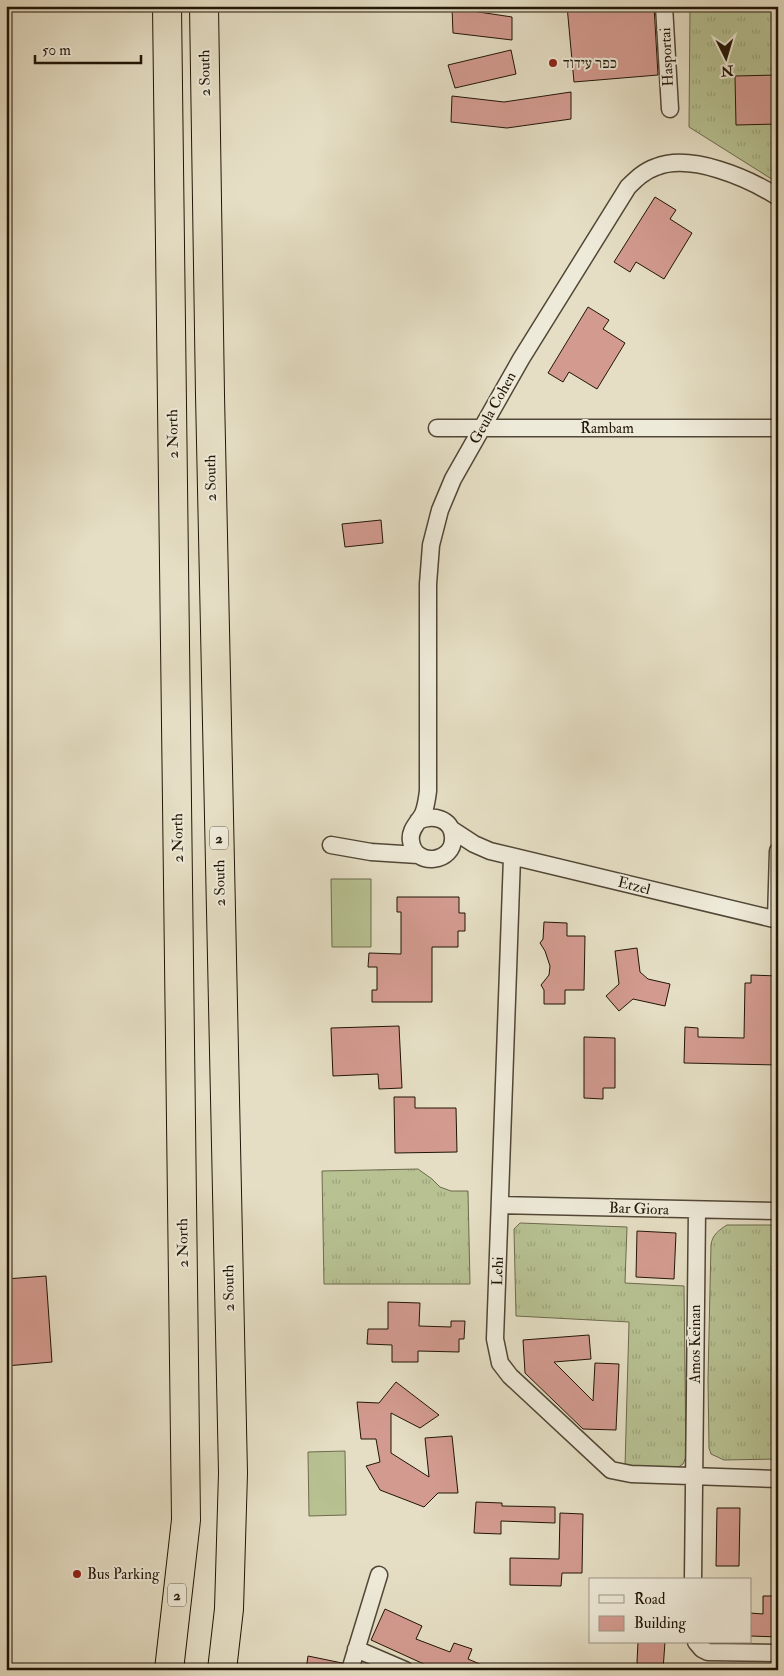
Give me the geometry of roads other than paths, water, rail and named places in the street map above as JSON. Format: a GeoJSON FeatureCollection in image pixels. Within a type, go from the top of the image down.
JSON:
{"type":"FeatureCollection","features":[{"type":"Feature","properties":{"kind":"highway","name":"2 North"},"geometry":{"type":"LineString","coordinates":[[167,6],[186,1520],[169,1670]]}},
{"type":"Feature","properties":{"kind":"highway","name":"2 South"},"geometry":{"type":"LineString","coordinates":[[204,6],[210,394],[233,1473],[229,1609],[222,1670]]}},
{"type":"Feature","properties":{"kind":"highway"},"geometry":{"type":"LineString","coordinates":[[158,1670],[186,1520]]}},
{"type":"Feature","properties":{"kind":"street","name":"Hasportai"},"geometry":{"type":"LineString","coordinates":[[664,6],[670,109]]}},
{"type":"Feature","properties":{"kind":"street","name":"Geula Cohen"},"geometry":{"type":"LineString","coordinates":[[415,827],[424,812],[426,802],[428,584],[431,545],[446,495],[520,359],[628,187],[640,175],[657,166],[666,164],[695,164],[730,174],[778,197]]}},
{"type":"Feature","properties":{"kind":"street","name":"Rambam"},"geometry":{"type":"LineString","coordinates":[[437,428],[778,428]]}},
{"type":"Feature","properties":{"kind":"street","name":"Geula Cohen"},"geometry":{"type":"LineString","coordinates":[[427,779],[433,798],[448,825]]}},
{"type":"Feature","properties":{"kind":"street"},"geometry":{"type":"LineString","coordinates":[[331,845],[370,852],[385,853],[418,855],[428,859],[441,857],[451,847],[453,840],[448,825],[438,818],[424,818],[400,845],[385,853]]}},
{"type":"Feature","properties":{"kind":"street","name":"Etzel"},"geometry":{"type":"LineString","coordinates":[[448,825],[474,844],[490,851],[777,920]]}},
{"type":"Feature","properties":{"kind":"street"},"geometry":{"type":"LineString","coordinates":[[415,827],[412,847],[418,855]]}},
{"type":"Feature","properties":{"kind":"street","name":"Etzel"},"geometry":{"type":"LineString","coordinates":[[441,857],[465,852],[490,851]]}},
{"type":"Feature","properties":{"kind":"street"},"geometry":{"type":"LineString","coordinates":[[777,920],[778,851]]}},
{"type":"Feature","properties":{"kind":"street","name":"Lehi"},"geometry":{"type":"LineString","coordinates":[[512,857],[495,1339],[500,1363],[510,1376],[611,1470],[631,1474],[778,1479]]}},
{"type":"Feature","properties":{"kind":"street","name":"Bar Giora"},"geometry":{"type":"LineString","coordinates":[[500,1205],[778,1211]]}},
{"type":"Feature","properties":{"kind":"street","name":"Amos Keinan"},"geometry":{"type":"LineString","coordinates":[[693,1578],[697,1210]]}},
{"type":"Feature","properties":{"kind":"street"},"geometry":{"type":"LineString","coordinates":[[350,1670],[379,1574]]}},
{"type":"Feature","properties":{"kind":"street"},"geometry":{"type":"LineString","coordinates":[[698,1644],[708,1652],[778,1653]]}},
{"type":"Feature","properties":{"kind":"street"},"geometry":{"type":"LineString","coordinates":[[356,1649],[405,1670]]}},
{"type":"Feature","properties":{"kind":"place","name":"כפר עידוד"},"geometry":{"type":"Point","coordinates":[553,63]}},
{"type":"Feature","properties":{"kind":"place","name":"Bus Parking"},"geometry":{"type":"Point","coordinates":[77,1574]}}]}
